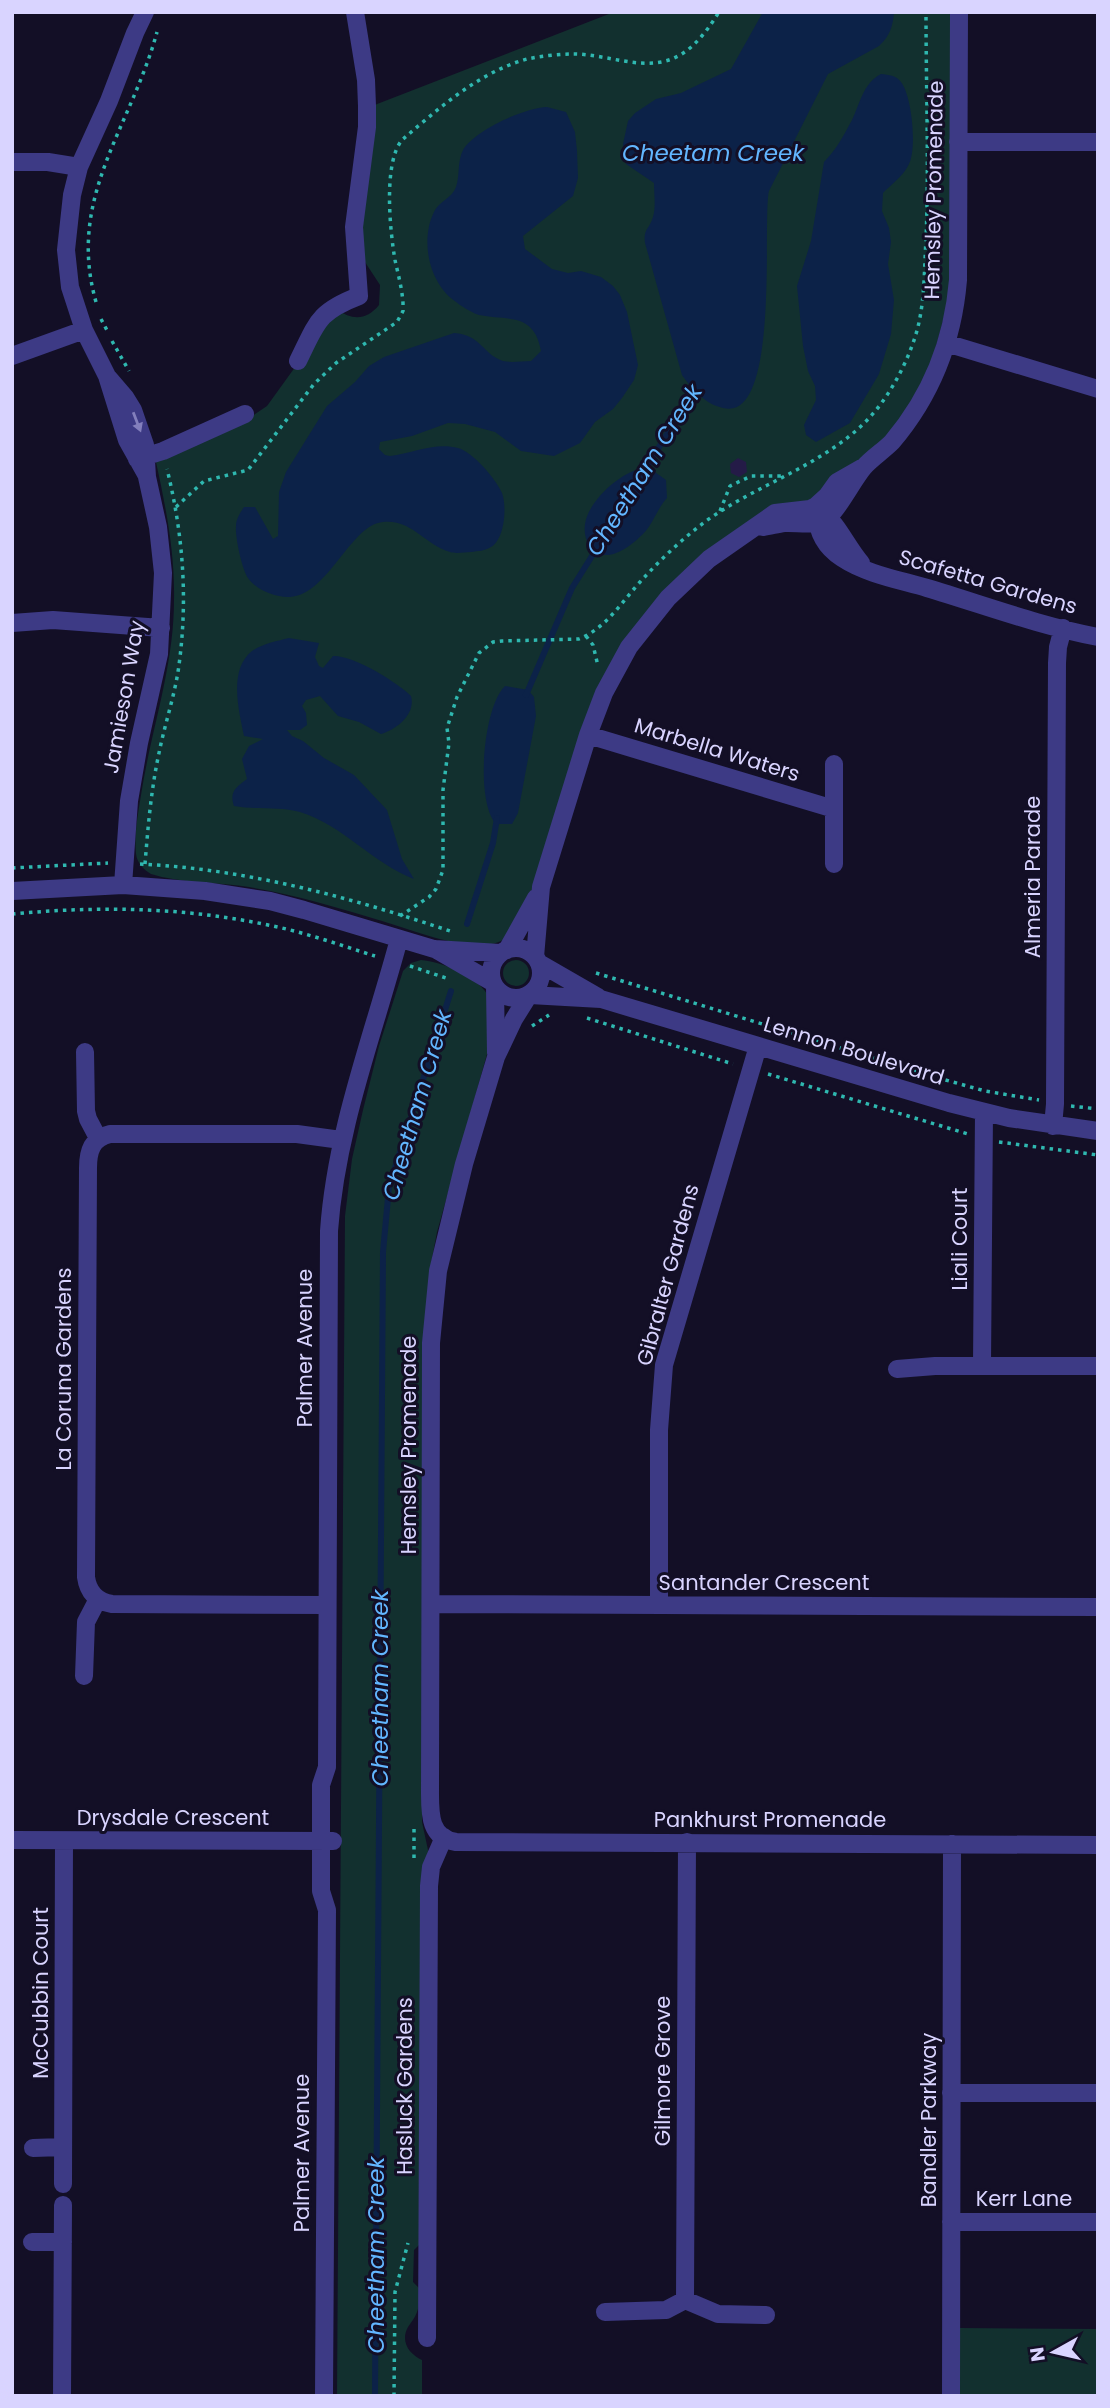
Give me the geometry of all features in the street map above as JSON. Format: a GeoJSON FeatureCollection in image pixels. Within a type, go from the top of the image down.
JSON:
{"type":"FeatureCollection","features":[{"type":"Feature","properties":{"kind":"street","name":"Jamieson Way"},"geometry":{"type":"LineString","coordinates":[[135,33],[136,12]]}},
{"type":"Feature","properties":{"kind":"street","name":"Jamieson Way"},"geometry":{"type":"LineString","coordinates":[[123,885],[129,801],[139,743],[156,673],[162,628],[161,550],[142,458],[139,426],[125,397],[107,376],[84,330],[70,287],[66,250],[69,212],[79,167],[114,92],[145,12]]}},
{"type":"Feature","properties":{"kind":"street"},"geometry":{"type":"LineString","coordinates":[[298,361],[322,316],[329,309],[359,296],[354,227],[367,127],[367,106],[366,80],[355,12]]}},
{"type":"Feature","properties":{"kind":"street","name":"Hemsley Promenade"},"geometry":{"type":"LineString","coordinates":[[821,515],[827,496],[837,482],[865,467],[891,443],[915,411],[931,382],[953,320],[958,280],[959,12]]}},
{"type":"Feature","properties":{"kind":"street"},"geometry":{"type":"LineString","coordinates":[[958,142],[1098,142]]}},
{"type":"Feature","properties":{"kind":"street"},"geometry":{"type":"LineString","coordinates":[[12,162],[48,162],[79,167]]}},
{"type":"Feature","properties":{"kind":"street"},"geometry":{"type":"LineString","coordinates":[[12,356],[84,330]]}},
{"type":"Feature","properties":{"kind":"street"},"geometry":{"type":"LineString","coordinates":[[946,343],[1098,389]]}},
{"type":"Feature","properties":{"kind":"street"},"geometry":{"type":"LineString","coordinates":[[142,458],[245,414]]}},
{"type":"Feature","properties":{"kind":"street"},"geometry":{"type":"LineString","coordinates":[[494,985],[491,968],[504,951],[541,887],[588,734],[617,668],[645,624],[709,559],[775,513],[810,509],[821,515]]}},
{"type":"Feature","properties":{"kind":"street","name":"Scafetta Gardens"},"geometry":{"type":"LineString","coordinates":[[821,515],[825,542],[840,557],[866,568],[1098,637]]}},
{"type":"Feature","properties":{"kind":"street"},"geometry":{"type":"LineString","coordinates":[[12,623],[53,620],[162,628]]}},
{"type":"Feature","properties":{"kind":"street","name":"Almeria Parade"},"geometry":{"type":"LineString","coordinates":[[1053,1126],[1057,663],[1063,628]]}},
{"type":"Feature","properties":{"kind":"street","name":"Marbella Waters"},"geometry":{"type":"LineString","coordinates":[[588,734],[834,809]]}},
{"type":"Feature","properties":{"kind":"street","name":"Marbella Waters"},"geometry":{"type":"LineString","coordinates":[[834,764],[834,864]]}},
{"type":"Feature","properties":{"kind":"street"},"geometry":{"type":"LineString","coordinates":[[12,891],[123,885],[205,891],[270,901],[435,949],[524,949],[537,960]]}},
{"type":"Feature","properties":{"kind":"street"},"geometry":{"type":"LineString","coordinates":[[435,949],[494,985],[509,998],[518,999],[529,995],[538,987],[541,979],[537,960],[541,887]]}},
{"type":"Feature","properties":{"kind":"street","name":"Palmer Avenue"},"geometry":{"type":"LineString","coordinates":[[324,2396],[327,1910],[333,1892],[327,1841],[332,1780],[327,1768],[328,1254],[331,1199],[341,1140],[399,939]]}},
{"type":"Feature","properties":{"kind":"street","name":"Lennon Boulevard"},"geometry":{"type":"LineString","coordinates":[[537,960],[601,999]]}},
{"type":"Feature","properties":{"kind":"street","name":"Hemsley Promenade"},"geometry":{"type":"LineString","coordinates":[[494,985],[496,1057]]}},
{"type":"Feature","properties":{"kind":"street","name":"Hemsley Promenade"},"geometry":{"type":"LineString","coordinates":[[444,1837],[435,1829],[430,1814],[431,1343],[436,1282],[449,1220],[496,1057],[529,995]]}},
{"type":"Feature","properties":{"kind":"street","name":"Lennon Boulevard"},"geometry":{"type":"LineString","coordinates":[[529,995],[601,999],[984,1112],[1053,1126],[1098,1131]]}},
{"type":"Feature","properties":{"kind":"street","name":"Gibralter Gardens"},"geometry":{"type":"LineString","coordinates":[[659,1605],[659,1430],[664,1365],[758,1046]]}},
{"type":"Feature","properties":{"kind":"street"},"geometry":{"type":"LineString","coordinates":[[85,1052],[86,1111],[98,1138],[121,1133],[297,1133],[341,1140]]}},
{"type":"Feature","properties":{"kind":"street","name":"Liali Court"},"geometry":{"type":"LineString","coordinates":[[982,1366],[984,1112]]}},
{"type":"Feature","properties":{"kind":"street","name":"La Coruna Gardens"},"geometry":{"type":"LineString","coordinates":[[98,1138],[89,1152],[88,1168],[86,1577],[90,1591],[98,1599]]}},
{"type":"Feature","properties":{"kind":"street"},"geometry":{"type":"LineString","coordinates":[[897,1369],[935,1366],[1098,1366]]}},
{"type":"Feature","properties":{"kind":"street"},"geometry":{"type":"LineString","coordinates":[[84,1676],[86,1622],[98,1599],[112,1604],[327,1605]]}},
{"type":"Feature","properties":{"kind":"street","name":"Santander Crescent"},"geometry":{"type":"LineString","coordinates":[[431,1604],[1098,1606]]}},
{"type":"Feature","properties":{"kind":"street","name":"Pankhurst Promenade"},"geometry":{"type":"LineString","coordinates":[[444,1837],[456,1842],[1098,1845]]}},
{"type":"Feature","properties":{"kind":"street","name":"Hasluck Gardens"},"geometry":{"type":"LineString","coordinates":[[427,2338],[429,1885],[431,1867],[444,1837]]}},
{"type":"Feature","properties":{"kind":"street","name":"Drysdale Crescent"},"geometry":{"type":"LineString","coordinates":[[12,1840],[327,1841]]}},
{"type":"Feature","properties":{"kind":"street","name":"McCubbin Court"},"geometry":{"type":"LineString","coordinates":[[63,2184],[64,1840]]}},
{"type":"Feature","properties":{"kind":"street","name":"Gilmore Grove"},"geometry":{"type":"LineString","coordinates":[[685,2300],[687,1843]]}},
{"type":"Feature","properties":{"kind":"street","name":"Bandler Parkway"},"geometry":{"type":"LineString","coordinates":[[951,2396],[952,1844]]}},
{"type":"Feature","properties":{"kind":"street"},"geometry":{"type":"LineString","coordinates":[[951,2093],[1098,2093]]}},
{"type":"Feature","properties":{"kind":"street"},"geometry":{"type":"LineString","coordinates":[[33,2148],[63,2147]]}},
{"type":"Feature","properties":{"kind":"street"},"geometry":{"type":"LineString","coordinates":[[62,2396],[63,2205]]}},
{"type":"Feature","properties":{"kind":"street","name":"Kerr Lane"},"geometry":{"type":"LineString","coordinates":[[951,2222],[1098,2222]]}},
{"type":"Feature","properties":{"kind":"street"},"geometry":{"type":"LineString","coordinates":[[32,2242],[63,2242]]}},
{"type":"Feature","properties":{"kind":"street"},"geometry":{"type":"LineString","coordinates":[[605,2312],[666,2310],[685,2300],[719,2314],[766,2315]]}},
{"type":"Feature","properties":{"kind":"path"},"geometry":{"type":"LineString","coordinates":[[176,507],[204,481],[248,470],[326,371],[397,322],[403,303],[392,240],[391,183],[396,150],[402,140],[484,77],[511,64],[575,54],[643,63],[668,60],[681,55],[697,41],[719,12]]}},
{"type":"Feature","properties":{"kind":"path"},"geometry":{"type":"LineString","coordinates":[[400,916],[429,897],[440,879],[445,863],[443,790],[450,720],[457,696],[479,653],[493,642],[579,639],[602,625],[657,564],[696,529],[720,512],[836,446],[869,418],[890,390],[916,334],[923,295],[927,207],[926,12]]}},
{"type":"Feature","properties":{"kind":"path"},"geometry":{"type":"LineString","coordinates":[[720,512],[730,486],[751,476],[787,476]]}},
{"type":"Feature","properties":{"kind":"path"},"geometry":{"type":"LineString","coordinates":[[12,868],[102,862],[195,869],[270,880],[454,932]]}},
{"type":"Feature","properties":{"kind":"path"},"geometry":{"type":"LineString","coordinates":[[12,914],[98,908],[194,913],[270,925],[373,955]]}},
{"type":"Feature","properties":{"kind":"path"},"geometry":{"type":"LineString","coordinates":[[588,971],[985,1091],[1098,1109]]}},
{"type":"Feature","properties":{"kind":"path"},"geometry":{"type":"LineString","coordinates":[[514,1019],[531,1027],[554,1014]]}},
{"type":"Feature","properties":{"kind":"path"},"geometry":{"type":"LineString","coordinates":[[578,1016],[984,1138],[1098,1155]]}},
{"type":"Feature","properties":{"kind":"green space"},"geometry":{"type":"Polygon","coordinates":[[[614,12],[951,12],[948,302],[931,365],[911,404],[887,437],[815,501],[784,504],[635,626],[529,899],[506,938],[480,945],[463,944],[277,892],[151,874],[141,866],[137,857],[136,832],[145,771],[170,650],[174,600],[171,548],[156,462],[242,423],[267,406],[337,309],[348,316],[359,317],[369,314],[379,305],[380,285],[363,259],[360,238],[372,106],[614,12]]]}},
{"type":"Feature","properties":{"kind":"green space"},"geometry":{"type":"Polygon","coordinates":[[[421,960],[439,963],[458,971],[482,987],[487,994],[489,1047],[437,1232],[430,1269],[423,1345],[422,1822],[428,1850],[420,2244],[414,2250],[413,2282],[420,2289],[418,2309],[405,2337],[410,2351],[422,2360],[422,2396],[337,2396],[345,1216],[352,1159],[379,1046],[403,971],[411,963],[421,960]]]}},
{"type":"Feature","properties":{"kind":"green space"},"geometry":{"type":"Polygon","coordinates":[[[516,960],[525,964],[529,973],[525,982],[516,986],[507,982],[503,973],[507,964],[516,960]]]}},
{"type":"Feature","properties":{"kind":"green space"},"geometry":{"type":"Polygon","coordinates":[[[960,2328],[1098,2329],[1098,2396],[960,2396],[960,2328]]]}},
{"type":"Feature","properties":{"kind":"water","name":"Cheetam Creek"},"geometry":{"type":"Polygon","coordinates":[[[763,12],[894,12],[890,30],[879,46],[828,74],[769,191],[767,276],[761,354],[754,384],[741,404],[723,408],[695,391],[682,375],[645,243],[646,232],[654,213],[654,183],[626,164],[623,144],[628,121],[635,113],[656,99],[681,93],[731,69],[763,12]]]}},
{"type":"Feature","properties":{"kind":"water"},"geometry":{"type":"Polygon","coordinates":[[[881,74],[897,78],[905,89],[913,135],[909,164],[883,193],[882,211],[891,242],[888,264],[894,300],[891,334],[879,374],[850,423],[816,442],[806,435],[804,425],[816,400],[815,386],[808,371],[803,346],[797,286],[811,241],[824,162],[846,131],[866,88],[881,74]]]}},
{"type":"Feature","properties":{"kind":"water"},"geometry":{"type":"Polygon","coordinates":[[[547,107],[566,112],[575,132],[578,178],[573,196],[523,236],[525,249],[552,269],[568,273],[581,271],[601,277],[613,286],[627,312],[638,365],[634,380],[613,409],[595,422],[580,443],[554,456],[521,451],[495,432],[465,424],[448,423],[412,436],[380,442],[379,449],[390,456],[449,446],[464,451],[477,460],[495,481],[504,499],[502,530],[496,543],[489,548],[481,551],[450,552],[402,524],[383,522],[360,534],[328,573],[304,593],[285,597],[261,590],[248,578],[243,568],[236,531],[238,516],[244,507],[255,507],[273,539],[278,536],[279,492],[286,472],[327,406],[369,366],[384,357],[454,333],[471,337],[490,354],[503,361],[531,361],[541,351],[532,329],[525,324],[509,318],[479,315],[447,294],[433,272],[427,240],[435,210],[456,187],[461,155],[469,142],[501,121],[526,111],[547,107]]]}},
{"type":"Feature","properties":{"kind":"water"},"geometry":{"type":"Polygon","coordinates":[[[646,468],[666,480],[667,498],[646,530],[631,545],[616,553],[602,555],[589,545],[587,540],[585,524],[588,515],[600,496],[617,480],[646,468]]]}},
{"type":"Feature","properties":{"kind":"water"},"geometry":{"type":"Polygon","coordinates":[[[289,638],[319,643],[315,657],[323,668],[333,656],[352,660],[385,677],[411,696],[408,715],[381,734],[359,722],[338,716],[320,696],[306,700],[302,706],[307,725],[300,730],[287,730],[324,758],[354,775],[387,810],[402,859],[414,879],[385,864],[316,818],[292,810],[234,806],[234,790],[247,779],[242,759],[249,746],[263,739],[244,736],[237,691],[240,669],[252,651],[289,638]]]}},
{"type":"Feature","properties":{"kind":"water"},"geometry":{"type":"Polygon","coordinates":[[[505,686],[528,690],[534,697],[536,716],[518,813],[512,824],[496,824],[489,812],[485,796],[484,754],[491,713],[505,686]]]}},
{"type":"Feature","properties":{"kind":"building"},"geometry":{"type":"Polygon","coordinates":[[[738,458],[746,462],[747,472],[739,477],[731,473],[730,464],[738,458]]]}},
{"type":"Feature","properties":{"kind":"waterway","name":"Cheetham Creek"},"geometry":{"type":"LineString","coordinates":[[643,473],[696,387]]}},
{"type":"Feature","properties":{"kind":"waterway","name":"Cheetham Creek"},"geometry":{"type":"LineString","coordinates":[[526,695],[572,588],[597,548]]}},
{"type":"Feature","properties":{"kind":"waterway","name":"Cheetham Creek"},"geometry":{"type":"LineString","coordinates":[[467,924],[493,843],[497,818]]}},
{"type":"Feature","properties":{"kind":"waterway","name":"Cheetham Creek"},"geometry":{"type":"LineString","coordinates":[[375,2396],[383,1252],[389,1187],[451,991]]}}]}
